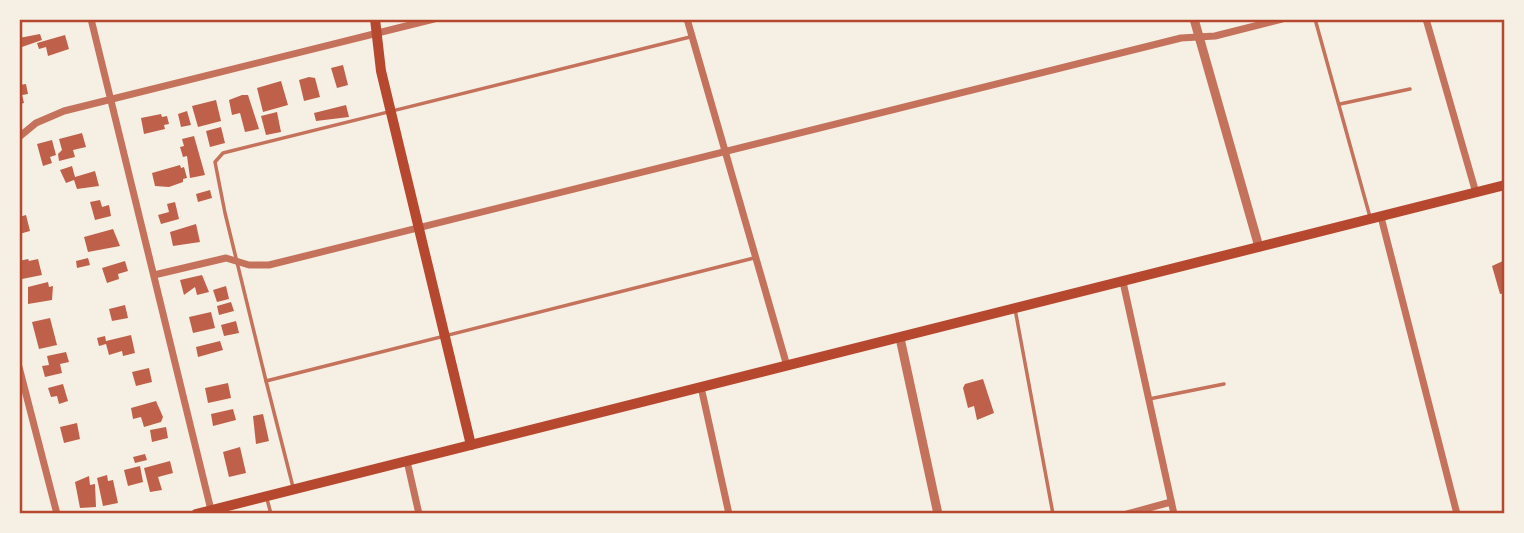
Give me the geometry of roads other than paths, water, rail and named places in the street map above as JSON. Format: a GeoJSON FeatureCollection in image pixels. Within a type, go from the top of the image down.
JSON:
{"type":"FeatureCollection","features":[{"type":"Feature","properties":{"kind":"main road"},"geometry":{"type":"LineString","coordinates":[[375,19],[391,111],[471,445]]}},
{"type":"Feature","properties":{"kind":"main road"},"geometry":{"type":"LineString","coordinates":[[196,514],[1505,186]]}},
{"type":"Feature","properties":{"kind":"street"},"geometry":{"type":"LineString","coordinates":[[92,19],[211,510]]}},
{"type":"Feature","properties":{"kind":"street"},"geometry":{"type":"LineString","coordinates":[[19,137],[47,118],[434,19]]}},
{"type":"Feature","properties":{"kind":"street"},"geometry":{"type":"LineString","coordinates":[[687,19],[787,366]]}},
{"type":"Feature","properties":{"kind":"street"},"geometry":{"type":"LineString","coordinates":[[1194,19],[1259,247]]}},
{"type":"Feature","properties":{"kind":"street"},"geometry":{"type":"LineString","coordinates":[[154,275],[226,258],[249,265],[269,265],[1181,37],[1199,37],[1282,19]]}},
{"type":"Feature","properties":{"kind":"street"},"geometry":{"type":"LineString","coordinates":[[1426,19],[1476,192]]}},
{"type":"Feature","properties":{"kind":"street"},"geometry":{"type":"LineString","coordinates":[[1376,218],[1458,514]]}},
{"type":"Feature","properties":{"kind":"street"},"geometry":{"type":"LineString","coordinates":[[1123,282],[1174,514]]}},
{"type":"Feature","properties":{"kind":"street"},"geometry":{"type":"LineString","coordinates":[[900,338],[938,514]]}},
{"type":"Feature","properties":{"kind":"street"},"geometry":{"type":"LineString","coordinates":[[19,367],[57,514]]}},
{"type":"Feature","properties":{"kind":"street"},"geometry":{"type":"LineString","coordinates":[[701,387],[729,514]]}},
{"type":"Feature","properties":{"kind":"street"},"geometry":{"type":"LineString","coordinates":[[407,461],[419,514]]}},
{"type":"Feature","properties":{"kind":"street"},"geometry":{"type":"LineString","coordinates":[[1127,514],[1171,502]]}},
{"type":"Feature","properties":{"kind":"lane"},"geometry":{"type":"LineString","coordinates":[[1315,19],[1376,218]]}},
{"type":"Feature","properties":{"kind":"lane"},"geometry":{"type":"LineString","coordinates":[[294,490],[215,162],[223,153],[692,37]]}},
{"type":"Feature","properties":{"kind":"lane"},"geometry":{"type":"LineString","coordinates":[[1340,104],[1410,89]]}},
{"type":"Feature","properties":{"kind":"lane"},"geometry":{"type":"LineString","coordinates":[[267,380],[756,257]]}},
{"type":"Feature","properties":{"kind":"lane"},"geometry":{"type":"LineString","coordinates":[[1015,309],[1053,514]]}},
{"type":"Feature","properties":{"kind":"lane"},"geometry":{"type":"LineString","coordinates":[[1149,398],[1224,384]]}},
{"type":"Feature","properties":{"kind":"lane"},"geometry":{"type":"LineString","coordinates":[[267,496],[271,514]]}}]}
